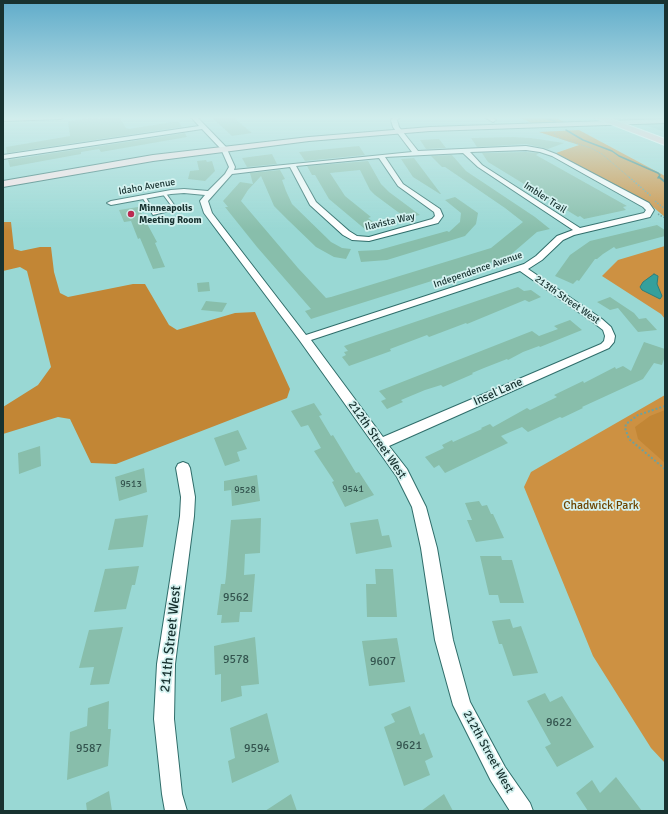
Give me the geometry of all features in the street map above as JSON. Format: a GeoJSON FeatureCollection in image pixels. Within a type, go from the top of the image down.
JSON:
{"type":"FeatureCollection","features":[{"type":"Feature","properties":{"kind":"main road"},"geometry":{"type":"LineString","coordinates":[[3,185],[174,155]]}},
{"type":"Feature","properties":{"kind":"street"},"geometry":{"type":"LineString","coordinates":[[3,157],[14,155]]}},
{"type":"Feature","properties":{"kind":"street"},"geometry":{"type":"LineString","coordinates":[[210,193],[232,168],[227,155]]}},
{"type":"Feature","properties":{"kind":"street"},"geometry":{"type":"LineString","coordinates":[[230,172],[393,155]]}},
{"type":"Feature","properties":{"kind":"street","name":"Imbler Trail"},"geometry":{"type":"LineString","coordinates":[[469,155],[480,166],[579,231]]}},
{"type":"Feature","properties":{"kind":"street","name":"Independence Avenue"},"geometry":{"type":"LineString","coordinates":[[304,339],[521,268],[539,258],[560,238],[579,231],[647,215],[650,210],[646,205],[554,155]]}},
{"type":"Feature","properties":{"kind":"street","name":"Ilavista Way"},"geometry":{"type":"LineString","coordinates":[[292,165],[313,203],[346,233],[355,238],[368,239],[435,221],[439,216],[437,211],[400,185],[381,156]]}},
{"type":"Feature","properties":{"kind":"street","name":"Idaho Avenue"},"geometry":{"type":"LineString","coordinates":[[112,203],[164,193],[184,191],[210,193]]}},
{"type":"Feature","properties":{"kind":"street","name":"212th Street West"},"geometry":{"type":"LineString","coordinates":[[210,193],[204,201],[208,213],[304,339],[402,473],[419,507],[429,548],[444,640],[462,705],[498,774],[522,811]]}},
{"type":"Feature","properties":{"kind":"street","name":"213th Street West"},"geometry":{"type":"LineString","coordinates":[[521,268],[598,321],[607,329],[610,336]]}},
{"type":"Feature","properties":{"kind":"street","name":"Insel Lane"},"geometry":{"type":"LineString","coordinates":[[381,444],[605,346],[609,342],[610,336]]}},
{"type":"Feature","properties":{"kind":"street","name":"211th Street West"},"geometry":{"type":"LineString","coordinates":[[176,811],[172,794],[164,719],[166,664],[188,510],[188,497],[183,468]]}},
{"type":"Feature","properties":{"kind":"lane"},"geometry":{"type":"LineString","coordinates":[[144,197],[154,214],[176,210],[164,193]]}},
{"type":"Feature","properties":{"kind":"path"},"geometry":{"type":"LineString","coordinates":[[603,155],[665,209]]}},
{"type":"Feature","properties":{"kind":"path"},"geometry":{"type":"LineString","coordinates":[[665,406],[638,415],[626,424],[625,428],[625,433],[635,445],[665,469]]}},
{"type":"Feature","properties":{"kind":"green space"},"geometry":{"type":"Polygon","coordinates":[[[560,155],[626,155],[665,176],[665,217],[653,207],[560,155]]]}},
{"type":"Feature","properties":{"kind":"green space"},"geometry":{"type":"Polygon","coordinates":[[[665,246],[665,319],[661,314],[602,276],[618,260],[665,246]]]}},
{"type":"Feature","properties":{"kind":"green space","name":"Chadwick Park"},"geometry":{"type":"Polygon","coordinates":[[[665,395],[665,763],[651,748],[593,656],[524,487],[531,472],[665,395]]]}},
{"type":"Feature","properties":{"kind":"shaded area"},"geometry":{"type":"Polygon","coordinates":[[[3,222],[11,222],[14,249],[21,251],[40,247],[51,247],[54,272],[60,293],[68,297],[133,284],[145,284],[169,325],[177,330],[235,313],[255,312],[290,389],[287,398],[116,464],[91,463],[70,419],[58,417],[3,434],[3,407],[38,385],[51,367],[27,271],[20,267],[3,271],[3,222]]]}},
{"type":"Feature","properties":{"kind":"shaded area"},"geometry":{"type":"Polygon","coordinates":[[[654,274],[658,276],[657,284],[662,296],[660,299],[642,290],[640,287],[643,282],[654,274]]]}},
{"type":"Feature","properties":{"kind":"shaded area"},"geometry":{"type":"Polygon","coordinates":[[[665,410],[665,463],[638,439],[635,427],[650,416],[665,410]]]}},
{"type":"Feature","properties":{"kind":"building"},"geometry":{"type":"Polygon","coordinates":[[[41,155],[76,155],[10,167],[8,160],[41,155]]]}},
{"type":"Feature","properties":{"kind":"building"},"geometry":{"type":"Polygon","coordinates":[[[272,155],[277,164],[247,167],[242,158],[272,155]]]}},
{"type":"Feature","properties":{"kind":"building"},"geometry":{"type":"Polygon","coordinates":[[[301,155],[365,155],[305,161],[301,155]]]}},
{"type":"Feature","properties":{"kind":"building"},"geometry":{"type":"Polygon","coordinates":[[[452,155],[466,171],[535,217],[550,229],[537,232],[508,257],[311,319],[305,311],[311,309],[257,247],[225,207],[228,207],[223,201],[240,182],[253,184],[250,173],[280,170],[285,179],[282,180],[292,204],[331,242],[342,248],[351,249],[346,259],[334,257],[316,247],[289,221],[274,206],[261,176],[248,190],[241,201],[298,268],[326,298],[331,297],[491,248],[523,222],[445,167],[442,167],[431,156],[452,155]]]}},
{"type":"Feature","properties":{"kind":"building"},"geometry":{"type":"Polygon","coordinates":[[[483,155],[536,155],[627,206],[623,207],[626,210],[584,219],[580,216],[578,217],[488,162],[483,155]]]}},
{"type":"Feature","properties":{"kind":"building"},"geometry":{"type":"Polygon","coordinates":[[[414,158],[441,194],[413,177],[401,159],[414,158]]]}},
{"type":"Feature","properties":{"kind":"building"},"geometry":{"type":"Polygon","coordinates":[[[206,160],[207,162],[212,161],[215,171],[205,181],[188,179],[190,171],[199,170],[197,161],[206,160]]]}},
{"type":"Feature","properties":{"kind":"building"},"geometry":{"type":"Polygon","coordinates":[[[368,161],[381,184],[389,192],[420,215],[406,218],[375,195],[370,190],[360,170],[330,173],[345,196],[371,217],[368,218],[379,226],[366,230],[329,199],[315,175],[312,175],[307,166],[368,161]]]}},
{"type":"Feature","properties":{"kind":"building"},"geometry":{"type":"Polygon","coordinates":[[[455,197],[478,213],[476,224],[465,236],[387,260],[361,262],[358,251],[379,250],[447,231],[449,232],[460,222],[461,213],[445,200],[455,197]]]}},
{"type":"Feature","properties":{"kind":"building"},"geometry":{"type":"Polygon","coordinates":[[[138,207],[157,242],[155,243],[165,267],[153,269],[131,221],[124,222],[119,210],[138,207]]]}},
{"type":"Feature","properties":{"kind":"building"},"geometry":{"type":"Polygon","coordinates":[[[657,225],[665,230],[665,236],[616,249],[614,247],[595,259],[579,281],[577,280],[573,284],[555,276],[570,255],[590,241],[657,225]]]}},
{"type":"Feature","properties":{"kind":"building"},"geometry":{"type":"Polygon","coordinates":[[[209,282],[210,291],[198,292],[197,283],[209,282]]]}},
{"type":"Feature","properties":{"kind":"building"},"geometry":{"type":"Polygon","coordinates":[[[518,287],[524,291],[531,290],[541,297],[529,302],[525,300],[467,324],[466,323],[429,337],[427,335],[390,349],[391,351],[349,366],[342,357],[346,355],[344,352],[348,351],[344,346],[518,287]]]}},
{"type":"Feature","properties":{"kind":"building"},"geometry":{"type":"Polygon","coordinates":[[[610,297],[634,313],[639,319],[646,318],[657,330],[638,332],[618,308],[610,310],[597,302],[610,297]]]}},
{"type":"Feature","properties":{"kind":"building"},"geometry":{"type":"Polygon","coordinates":[[[206,301],[227,303],[222,312],[201,310],[206,301]]]}},
{"type":"Feature","properties":{"kind":"building"},"geometry":{"type":"Polygon","coordinates":[[[570,320],[582,330],[540,347],[539,346],[523,352],[508,360],[507,359],[484,368],[443,387],[441,385],[425,390],[401,400],[403,402],[387,409],[381,401],[386,399],[379,391],[532,331],[539,336],[558,329],[554,326],[570,320]]]}},
{"type":"Feature","properties":{"kind":"building"},"geometry":{"type":"Polygon","coordinates":[[[644,342],[665,349],[665,356],[662,365],[654,363],[643,379],[582,407],[583,408],[562,418],[560,417],[528,432],[522,427],[501,436],[508,443],[445,473],[439,465],[434,468],[425,457],[444,448],[442,445],[452,440],[453,442],[490,424],[493,427],[527,408],[530,410],[557,397],[554,395],[583,381],[584,383],[615,367],[616,369],[623,366],[631,371],[644,342]]]}},
{"type":"Feature","properties":{"kind":"building"},"geometry":{"type":"Polygon","coordinates":[[[314,403],[322,415],[319,416],[331,436],[333,435],[356,473],[359,472],[374,495],[345,507],[332,482],[334,481],[314,451],[321,448],[308,425],[301,427],[291,411],[314,403]]]}},
{"type":"Feature","properties":{"kind":"building"},"geometry":{"type":"Polygon","coordinates":[[[238,430],[247,449],[237,452],[240,461],[225,466],[214,438],[238,430]]]}},
{"type":"Feature","properties":{"kind":"building"},"geometry":{"type":"Polygon","coordinates":[[[40,446],[41,466],[19,474],[18,453],[40,446]]]}},
{"type":"Feature","properties":{"kind":"building"},"geometry":{"type":"Polygon","coordinates":[[[144,468],[147,492],[119,501],[115,477],[144,468]]]}},
{"type":"Feature","properties":{"kind":"building"},"geometry":{"type":"Polygon","coordinates":[[[257,475],[260,501],[232,506],[231,490],[224,491],[224,481],[257,475]]]}},
{"type":"Feature","properties":{"kind":"building"},"geometry":{"type":"Polygon","coordinates":[[[479,501],[482,506],[487,505],[491,514],[493,514],[504,538],[476,542],[467,520],[472,520],[465,503],[479,501]]]}},
{"type":"Feature","properties":{"kind":"building"},"geometry":{"type":"Polygon","coordinates":[[[148,515],[143,547],[108,550],[115,519],[148,515]]]}},
{"type":"Feature","properties":{"kind":"building"},"geometry":{"type":"Polygon","coordinates":[[[261,518],[260,553],[245,554],[244,575],[255,574],[252,612],[240,612],[239,622],[221,623],[222,615],[217,615],[221,584],[225,584],[231,520],[261,518]]]}},
{"type":"Feature","properties":{"kind":"building"},"geometry":{"type":"Polygon","coordinates":[[[378,519],[382,536],[389,535],[392,547],[356,554],[350,523],[378,519]]]}},
{"type":"Feature","properties":{"kind":"building"},"geometry":{"type":"Polygon","coordinates":[[[480,556],[501,556],[502,560],[512,560],[524,603],[500,603],[498,595],[489,595],[480,556]]]}},
{"type":"Feature","properties":{"kind":"building"},"geometry":{"type":"Polygon","coordinates":[[[139,566],[135,585],[132,585],[126,609],[94,612],[105,569],[139,566]]]}},
{"type":"Feature","properties":{"kind":"building"},"geometry":{"type":"Polygon","coordinates":[[[375,569],[393,569],[397,617],[367,617],[366,584],[376,584],[375,569]]]}},
{"type":"Feature","properties":{"kind":"building"},"geometry":{"type":"Polygon","coordinates":[[[510,619],[513,628],[521,626],[538,673],[513,676],[502,644],[499,644],[492,621],[510,619]]]}},
{"type":"Feature","properties":{"kind":"building"},"geometry":{"type":"Polygon","coordinates":[[[123,627],[109,684],[90,685],[94,667],[79,668],[89,630],[123,627]]]}},
{"type":"Feature","properties":{"kind":"building"},"geometry":{"type":"Polygon","coordinates":[[[255,637],[259,684],[241,686],[242,696],[221,702],[221,674],[215,675],[214,646],[255,637]]]}},
{"type":"Feature","properties":{"kind":"building"},"geometry":{"type":"Polygon","coordinates":[[[397,638],[405,682],[369,686],[362,641],[397,638]]]}},
{"type":"Feature","properties":{"kind":"building"},"geometry":{"type":"Polygon","coordinates":[[[545,693],[550,702],[562,696],[594,747],[557,767],[545,747],[551,744],[527,701],[545,693]]]}},
{"type":"Feature","properties":{"kind":"building"},"geometry":{"type":"Polygon","coordinates":[[[109,701],[108,729],[111,729],[108,766],[67,780],[70,732],[87,726],[88,708],[109,701]]]}},
{"type":"Feature","properties":{"kind":"building"},"geometry":{"type":"Polygon","coordinates":[[[410,706],[420,735],[424,733],[433,757],[425,761],[430,775],[404,786],[384,727],[395,722],[391,714],[410,706]]]}},
{"type":"Feature","properties":{"kind":"building"},"geometry":{"type":"Polygon","coordinates":[[[267,713],[279,762],[232,783],[228,761],[235,758],[230,728],[267,713]]]}},
{"type":"Feature","properties":{"kind":"building"},"geometry":{"type":"Polygon","coordinates":[[[616,777],[642,811],[588,811],[576,793],[592,780],[600,793],[616,777]]]}},
{"type":"Feature","properties":{"kind":"building"},"geometry":{"type":"Polygon","coordinates":[[[109,791],[112,811],[87,811],[86,803],[109,791]]]}},
{"type":"Feature","properties":{"kind":"building"},"geometry":{"type":"Polygon","coordinates":[[[291,794],[297,811],[265,811],[291,794]]]}},
{"type":"Feature","properties":{"kind":"building"},"geometry":{"type":"Polygon","coordinates":[[[444,794],[453,811],[421,811],[444,794]]]}},
{"type":"Feature","properties":{"kind":"waterway"},"geometry":{"type":"LineString","coordinates":[[618,155],[658,173],[660,175],[658,178]]}},
{"type":"Feature","properties":{"kind":"waterway"},"geometry":{"type":"LineString","coordinates":[[659,177],[665,182]]}},
{"type":"Feature","properties":{"kind":"place","name":"Minneapolis Meeting Room"},"geometry":{"type":"Point","coordinates":[131,214]}}]}
